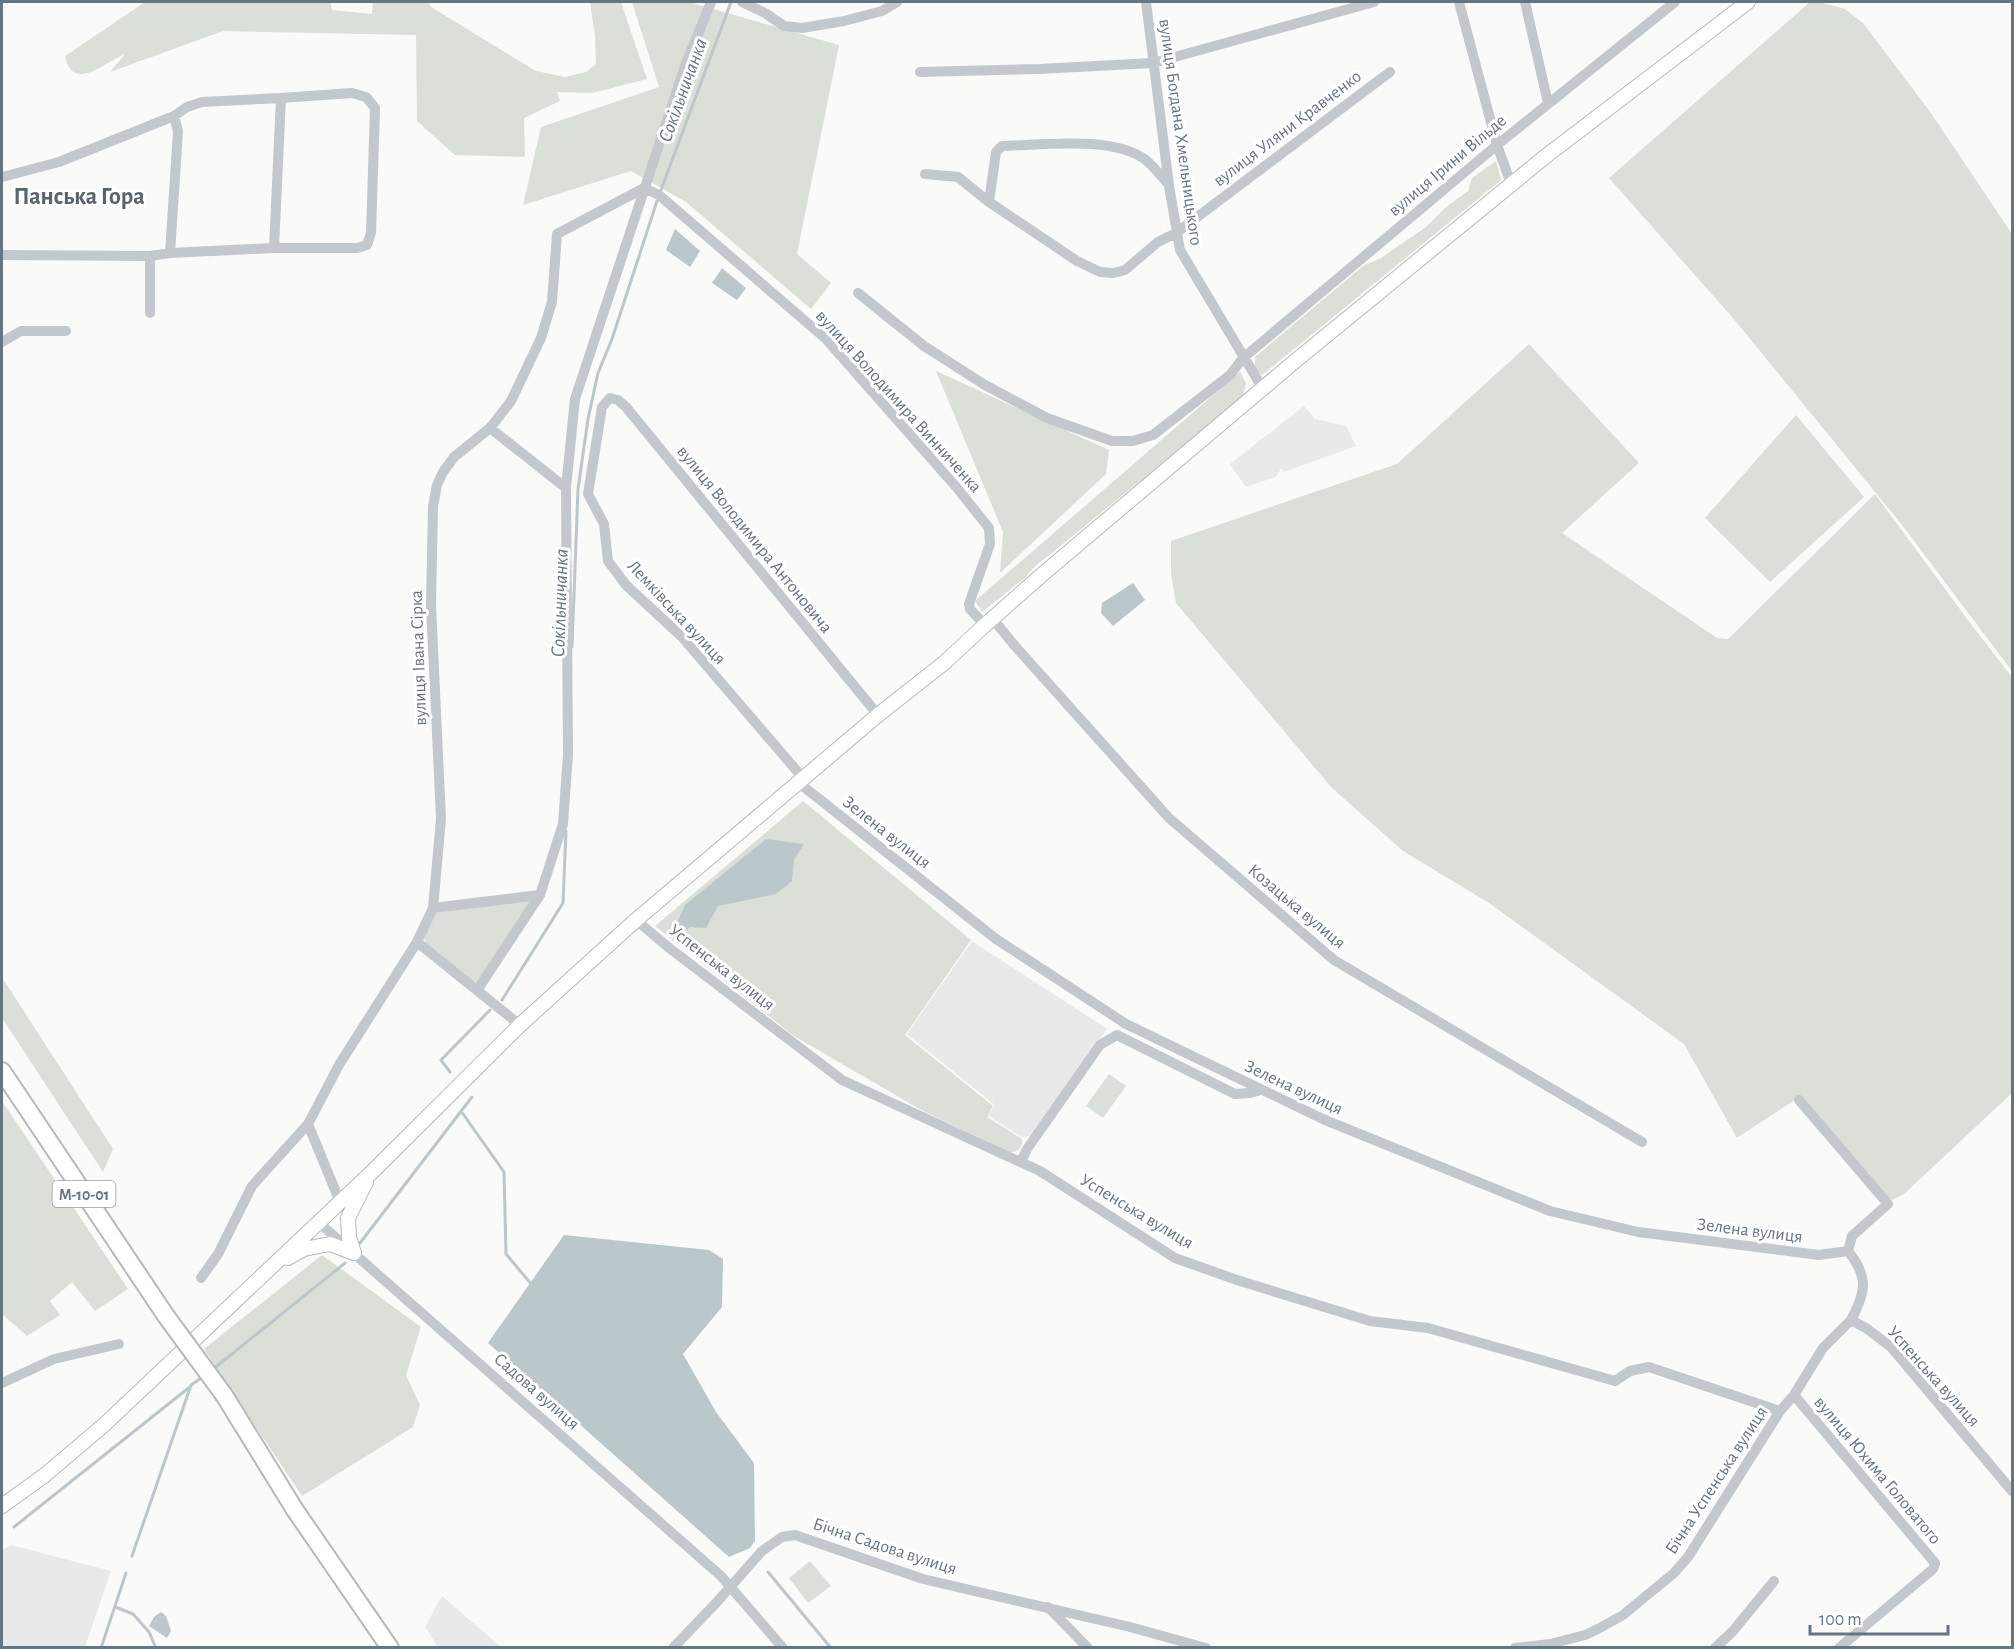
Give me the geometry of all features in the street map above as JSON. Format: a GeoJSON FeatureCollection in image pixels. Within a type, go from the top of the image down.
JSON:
{"type":"FeatureCollection","features":[{"type":"Feature","properties":{"kind":"highway","name":"М-10-01"},"geometry":{"type":"LineString","coordinates":[[2,1071],[166,1316],[224,1395],[295,1510],[390,1647]]}},
{"type":"Feature","properties":{"kind":"main road"},"geometry":{"type":"LineString","coordinates":[[2,1506],[75,1451],[373,1171],[520,1025],[636,920],[878,715],[944,663],[988,622],[1151,482],[1261,391],[1513,183],[1748,2]]}},
{"type":"Feature","properties":{"kind":"main road"},"geometry":{"type":"LineString","coordinates":[[354,1253],[349,1237],[348,1218],[373,1171]]}},
{"type":"Feature","properties":{"kind":"main road"},"geometry":{"type":"LineString","coordinates":[[270,1267],[304,1249],[315,1246],[330,1244],[354,1253]]}},
{"type":"Feature","properties":{"kind":"street"},"geometry":{"type":"LineString","coordinates":[[478,989],[540,895],[563,824],[568,754],[566,488],[575,399],[685,66],[711,2]]}},
{"type":"Feature","properties":{"kind":"street"},"geometry":{"type":"LineString","coordinates":[[742,2],[765,13],[784,26],[802,28],[844,21],[882,11],[897,2]]}},
{"type":"Feature","properties":{"kind":"street","name":"вулиця Богдана Хмельницького"},"geometry":{"type":"LineString","coordinates":[[1146,2],[1169,186],[1180,250],[1260,384],[1261,391]]}},
{"type":"Feature","properties":{"kind":"street"},"geometry":{"type":"LineString","coordinates":[[920,72],[1153,63],[1374,2]]}},
{"type":"Feature","properties":{"kind":"street"},"geometry":{"type":"LineString","coordinates":[[1459,2],[1497,145],[1513,183]]}},
{"type":"Feature","properties":{"kind":"street"},"geometry":{"type":"LineString","coordinates":[[1525,2],[1548,103]]}},
{"type":"Feature","properties":{"kind":"street","name":"вулиця Ірини Вільде"},"geometry":{"type":"LineString","coordinates":[[858,293],[924,346],[985,385],[1047,418],[1112,441],[1133,441],[1153,435],[1230,375],[1243,358],[1497,145],[1675,2]]}},
{"type":"Feature","properties":{"kind":"street","name":"вулиця Уляни Кравченко"},"geometry":{"type":"LineString","coordinates":[[925,174],[958,177],[989,202],[1077,261],[1100,272],[1113,273],[1125,270],[1158,242],[1176,233],[1390,72]]}},
{"type":"Feature","properties":{"kind":"street"},"geometry":{"type":"LineString","coordinates":[[2,177],[58,162],[174,116],[187,107],[202,102],[352,93],[366,97],[375,108],[371,233],[367,245],[357,248],[274,248],[150,256],[2,255]]}},
{"type":"Feature","properties":{"kind":"street"},"geometry":{"type":"LineString","coordinates":[[274,248],[281,98]]}},
{"type":"Feature","properties":{"kind":"street"},"geometry":{"type":"LineString","coordinates":[[170,254],[178,131],[174,116]]}},
{"type":"Feature","properties":{"kind":"street"},"geometry":{"type":"LineString","coordinates":[[989,202],[996,152],[1002,146],[1108,145],[1146,160],[1169,186]]}},
{"type":"Feature","properties":{"kind":"street","name":"вулиця Івана Сірка"},"geometry":{"type":"LineString","coordinates":[[201,1278],[218,1254],[252,1186],[308,1124],[339,1065],[417,942],[434,908],[441,819],[431,604],[433,506],[437,485],[454,457],[490,428],[511,401],[541,338],[552,302],[557,234],[644,188]]}},
{"type":"Feature","properties":{"kind":"street","name":"вулиця Володимира Винниченка"},"geometry":{"type":"LineString","coordinates":[[644,188],[659,195],[826,339],[957,488],[989,528],[990,544],[969,604],[970,609],[988,622]]}},
{"type":"Feature","properties":{"kind":"street"},"geometry":{"type":"LineString","coordinates":[[150,256],[150,313]]}},
{"type":"Feature","properties":{"kind":"street"},"geometry":{"type":"LineString","coordinates":[[2,342],[21,331],[66,331]]}},
{"type":"Feature","properties":{"kind":"street","name":"вулиця Володимира Антоновича"},"geometry":{"type":"LineString","coordinates":[[602,407],[610,398],[618,400],[626,407],[878,715]]}},
{"type":"Feature","properties":{"kind":"street","name":"Лемківська вулиця"},"geometry":{"type":"LineString","coordinates":[[602,407],[588,494],[604,524],[608,561],[626,585],[682,637],[800,781]]}},
{"type":"Feature","properties":{"kind":"street"},"geometry":{"type":"LineString","coordinates":[[490,428],[566,488]]}},
{"type":"Feature","properties":{"kind":"street","name":"Козацька вулиця"},"geometry":{"type":"LineString","coordinates":[[988,622],[1004,634],[1169,818],[1334,960],[1642,1142]]}},
{"type":"Feature","properties":{"kind":"street","name":"Зелена вулиця"},"geometry":{"type":"LineString","coordinates":[[800,781],[822,802],[996,939],[1126,1024],[1325,1120],[1550,1211],[1638,1232],[1819,1255],[1848,1251]]}},
{"type":"Feature","properties":{"kind":"street"},"geometry":{"type":"LineString","coordinates":[[434,908],[540,895]]}},
{"type":"Feature","properties":{"kind":"street","name":"Успенська вулиця"},"geometry":{"type":"LineString","coordinates":[[636,920],[842,1080],[1040,1172],[1175,1258],[1370,1321],[1428,1328],[1615,1381],[1630,1371],[1649,1367],[1780,1411]]}},
{"type":"Feature","properties":{"kind":"street"},"geometry":{"type":"LineString","coordinates":[[417,942],[520,1025]]}},
{"type":"Feature","properties":{"kind":"street"},"geometry":{"type":"LineString","coordinates":[[1021,1162],[1027,1149],[1100,1045],[1117,1035],[1126,1024]]}},
{"type":"Feature","properties":{"kind":"street"},"geometry":{"type":"LineString","coordinates":[[1117,1035],[1235,1094],[1260,1090]]}},
{"type":"Feature","properties":{"kind":"street"},"geometry":{"type":"LineString","coordinates":[[1799,1100],[1888,1204],[1852,1236],[1848,1251],[1860,1270],[1864,1282],[1863,1295],[1851,1320]]}},
{"type":"Feature","properties":{"kind":"street"},"geometry":{"type":"LineString","coordinates":[[308,1124],[340,1202]]}},
{"type":"Feature","properties":{"kind":"street","name":"Садова вулиця"},"geometry":{"type":"LineString","coordinates":[[318,1222],[721,1576],[783,1647]]}},
{"type":"Feature","properties":{"kind":"street","name":"Успенська вулиця"},"geometry":{"type":"LineString","coordinates":[[1851,1320],[1891,1347],[2013,1491]]}},
{"type":"Feature","properties":{"kind":"street","name":"Бічна Успенська вулиця"},"geometry":{"type":"LineString","coordinates":[[1515,1647],[1550,1644],[1576,1638],[1598,1629],[1623,1615],[1674,1573],[1688,1557],[1780,1411],[1794,1395],[1823,1348],[1851,1320]]}},
{"type":"Feature","properties":{"kind":"street"},"geometry":{"type":"LineString","coordinates":[[2,1383],[54,1359],[119,1344]]}},
{"type":"Feature","properties":{"kind":"street","name":"вулиця Юхима Головатого"},"geometry":{"type":"LineString","coordinates":[[1794,1395],[1935,1563],[1935,1566],[1839,1647]]}},
{"type":"Feature","properties":{"kind":"street","name":"Бічна Садова вулиця"},"geometry":{"type":"LineString","coordinates":[[731,1587],[770,1544],[782,1537],[795,1535],[923,1579],[1206,1647]]}},
{"type":"Feature","properties":{"kind":"street"},"geometry":{"type":"LineString","coordinates":[[1715,1647],[1733,1631],[1774,1581]]}},
{"type":"Feature","properties":{"kind":"street"},"geometry":{"type":"LineString","coordinates":[[673,1647],[731,1587]]}},
{"type":"Feature","properties":{"kind":"street"},"geometry":{"type":"LineString","coordinates":[[1047,1607],[1088,1647]]}},
{"type":"Feature","properties":{"kind":"shaded area"},"geometry":{"type":"Polygon","coordinates":[[[145,2],[330,2],[332,10],[372,14],[373,2],[428,2],[431,7],[536,71],[565,77],[586,72],[596,64],[590,2],[621,2],[647,79],[592,93],[557,92],[560,101],[524,118],[525,157],[455,155],[417,121],[416,35],[223,31],[110,72],[125,54],[90,72],[74,73],[65,56],[145,2]]]}},
{"type":"Feature","properties":{"kind":"shaded area"},"geometry":{"type":"Polygon","coordinates":[[[632,2],[689,2],[839,45],[797,254],[831,283],[811,309],[686,202],[631,171],[523,205],[541,127],[659,87],[632,2]]]}},
{"type":"Feature","properties":{"kind":"shaded area"},"geometry":{"type":"Polygon","coordinates":[[[1810,2],[1845,9],[1863,23],[1931,113],[2012,234],[2012,671],[1902,525],[1733,318],[1609,178],[1810,2]]]}},
{"type":"Feature","properties":{"kind":"shaded area"},"geometry":{"type":"Polygon","coordinates":[[[1496,161],[1501,180],[1262,375],[1255,369],[1255,357],[1363,266],[1381,258],[1426,227],[1446,207],[1468,191],[1472,178],[1496,161]]]}},
{"type":"Feature","properties":{"kind":"shaded area"},"geometry":{"type":"Polygon","coordinates":[[[675,229],[700,251],[690,267],[666,250],[675,229]]]}},
{"type":"Feature","properties":{"kind":"shaded area"},"geometry":{"type":"Polygon","coordinates":[[[722,268],[746,288],[737,300],[712,283],[722,268]]]}},
{"type":"Feature","properties":{"kind":"shaded area"},"geometry":{"type":"Polygon","coordinates":[[[1529,344],[1639,463],[1562,533],[1717,638],[1728,639],[1875,494],[2012,677],[2012,1093],[1904,1194],[1888,1202],[1799,1097],[1737,1138],[1684,1044],[1489,903],[1403,851],[1331,787],[1176,603],[1171,574],[1171,541],[1397,464],[1529,344]]]}},
{"type":"Feature","properties":{"kind":"shaded area"},"geometry":{"type":"Polygon","coordinates":[[[936,371],[1109,450],[1106,474],[1000,573],[1003,532],[936,371]]]}},
{"type":"Feature","properties":{"kind":"shaded area"},"geometry":{"type":"Polygon","coordinates":[[[1240,372],[1246,383],[1243,397],[982,612],[975,601],[1240,372]]]}},
{"type":"Feature","properties":{"kind":"shaded area"},"geometry":{"type":"Polygon","coordinates":[[[1304,406],[1315,419],[1346,426],[1356,446],[1284,472],[1281,468],[1276,477],[1246,487],[1230,464],[1304,406]]]}},
{"type":"Feature","properties":{"kind":"shaded area"},"geometry":{"type":"Polygon","coordinates":[[[1796,415],[1864,497],[1770,582],[1705,518],[1796,415]]]}},
{"type":"Feature","properties":{"kind":"shaded area"},"geometry":{"type":"Polygon","coordinates":[[[1133,583],[1145,600],[1113,626],[1101,613],[1102,603],[1133,583]]]}},
{"type":"Feature","properties":{"kind":"shaded area"},"geometry":{"type":"Polygon","coordinates":[[[803,801],[971,940],[905,1035],[993,1106],[987,1117],[1022,1139],[1018,1150],[1010,1152],[923,1111],[794,1036],[655,926],[803,801]]]}},
{"type":"Feature","properties":{"kind":"shaded area"},"geometry":{"type":"Polygon","coordinates":[[[766,839],[804,844],[794,860],[792,881],[776,894],[718,906],[706,928],[690,927],[684,932],[676,925],[685,905],[766,839]]]}},
{"type":"Feature","properties":{"kind":"shaded area"},"geometry":{"type":"Polygon","coordinates":[[[530,898],[534,902],[478,983],[471,982],[427,945],[423,935],[434,913],[530,898]]]}},
{"type":"Feature","properties":{"kind":"shaded area"},"geometry":{"type":"Polygon","coordinates":[[[972,941],[1107,1029],[1037,1135],[1022,1137],[988,1116],[995,1105],[907,1034],[972,941]]]}},
{"type":"Feature","properties":{"kind":"shaded area"},"geometry":{"type":"Polygon","coordinates":[[[3,979],[113,1149],[103,1172],[2,1018],[3,979]]]}},
{"type":"Feature","properties":{"kind":"shaded area"},"geometry":{"type":"Polygon","coordinates":[[[1109,1074],[1126,1086],[1103,1118],[1086,1106],[1109,1074]]]}},
{"type":"Feature","properties":{"kind":"shaded area"},"geometry":{"type":"Polygon","coordinates":[[[2,1101],[128,1289],[95,1311],[72,1282],[50,1301],[60,1315],[27,1336],[2,1314],[2,1101]]]}},
{"type":"Feature","properties":{"kind":"shaded area"},"geometry":{"type":"Polygon","coordinates":[[[564,1235],[709,1250],[723,1259],[722,1307],[683,1354],[716,1412],[754,1463],[755,1541],[750,1548],[729,1557],[488,1343],[564,1235]]]}},
{"type":"Feature","properties":{"kind":"shaded area"},"geometry":{"type":"Polygon","coordinates":[[[322,1255],[421,1327],[406,1375],[420,1405],[413,1427],[302,1496],[204,1349],[322,1255]]]}},
{"type":"Feature","properties":{"kind":"shaded area"},"geometry":{"type":"Polygon","coordinates":[[[11,1545],[111,1571],[85,1647],[2,1647],[2,1550],[11,1545]]]}},
{"type":"Feature","properties":{"kind":"shaded area"},"geometry":{"type":"Polygon","coordinates":[[[810,1561],[831,1586],[808,1603],[789,1578],[810,1561]]]}},
{"type":"Feature","properties":{"kind":"shaded area"},"geometry":{"type":"Polygon","coordinates":[[[442,1596],[501,1647],[438,1647],[425,1627],[442,1596]]]}},
{"type":"Feature","properties":{"kind":"shaded area"},"geometry":{"type":"Polygon","coordinates":[[[161,1612],[166,1616],[171,1631],[167,1638],[149,1626],[154,1617],[161,1612]]]}},
{"type":"Feature","properties":{"kind":"waterway","name":"Сокільничанка"},"geometry":{"type":"LineString","coordinates":[[661,190],[731,2]]}},
{"type":"Feature","properties":{"kind":"waterway","name":"Сокільничанка"},"geometry":{"type":"LineString","coordinates":[[572,647],[578,489],[588,419],[598,373],[612,339],[657,201]]}},
{"type":"Feature","properties":{"kind":"waterway","name":"Сокільничанка"},"geometry":{"type":"LineString","coordinates":[[502,1000],[563,903],[566,831]]}},
{"type":"Feature","properties":{"kind":"waterway"},"geometry":{"type":"LineString","coordinates":[[450,1072],[441,1060],[490,1010]]}},
{"type":"Feature","properties":{"kind":"waterway"},"geometry":{"type":"LineString","coordinates":[[360,1243],[472,1097]]}},
{"type":"Feature","properties":{"kind":"waterway"},"geometry":{"type":"LineString","coordinates":[[461,1111],[504,1172],[506,1254],[532,1285]]}},
{"type":"Feature","properties":{"kind":"waterway"},"geometry":{"type":"LineString","coordinates":[[212,1370],[345,1263]]}},
{"type":"Feature","properties":{"kind":"waterway"},"geometry":{"type":"LineString","coordinates":[[132,1556],[191,1385],[204,1376]]}},
{"type":"Feature","properties":{"kind":"waterway"},"geometry":{"type":"LineString","coordinates":[[14,1527],[191,1386]]}},
{"type":"Feature","properties":{"kind":"waterway"},"geometry":{"type":"LineString","coordinates":[[768,1572],[831,1648]]}},
{"type":"Feature","properties":{"kind":"waterway"},"geometry":{"type":"LineString","coordinates":[[101,1648],[126,1573]]}},
{"type":"Feature","properties":{"kind":"waterway"},"geometry":{"type":"LineString","coordinates":[[115,1607],[133,1614],[149,1632],[156,1648]]}},
{"type":"Feature","properties":{"kind":"district","name":"Панська Гора"},"geometry":{"type":"Point","coordinates":[79,196]}}]}
